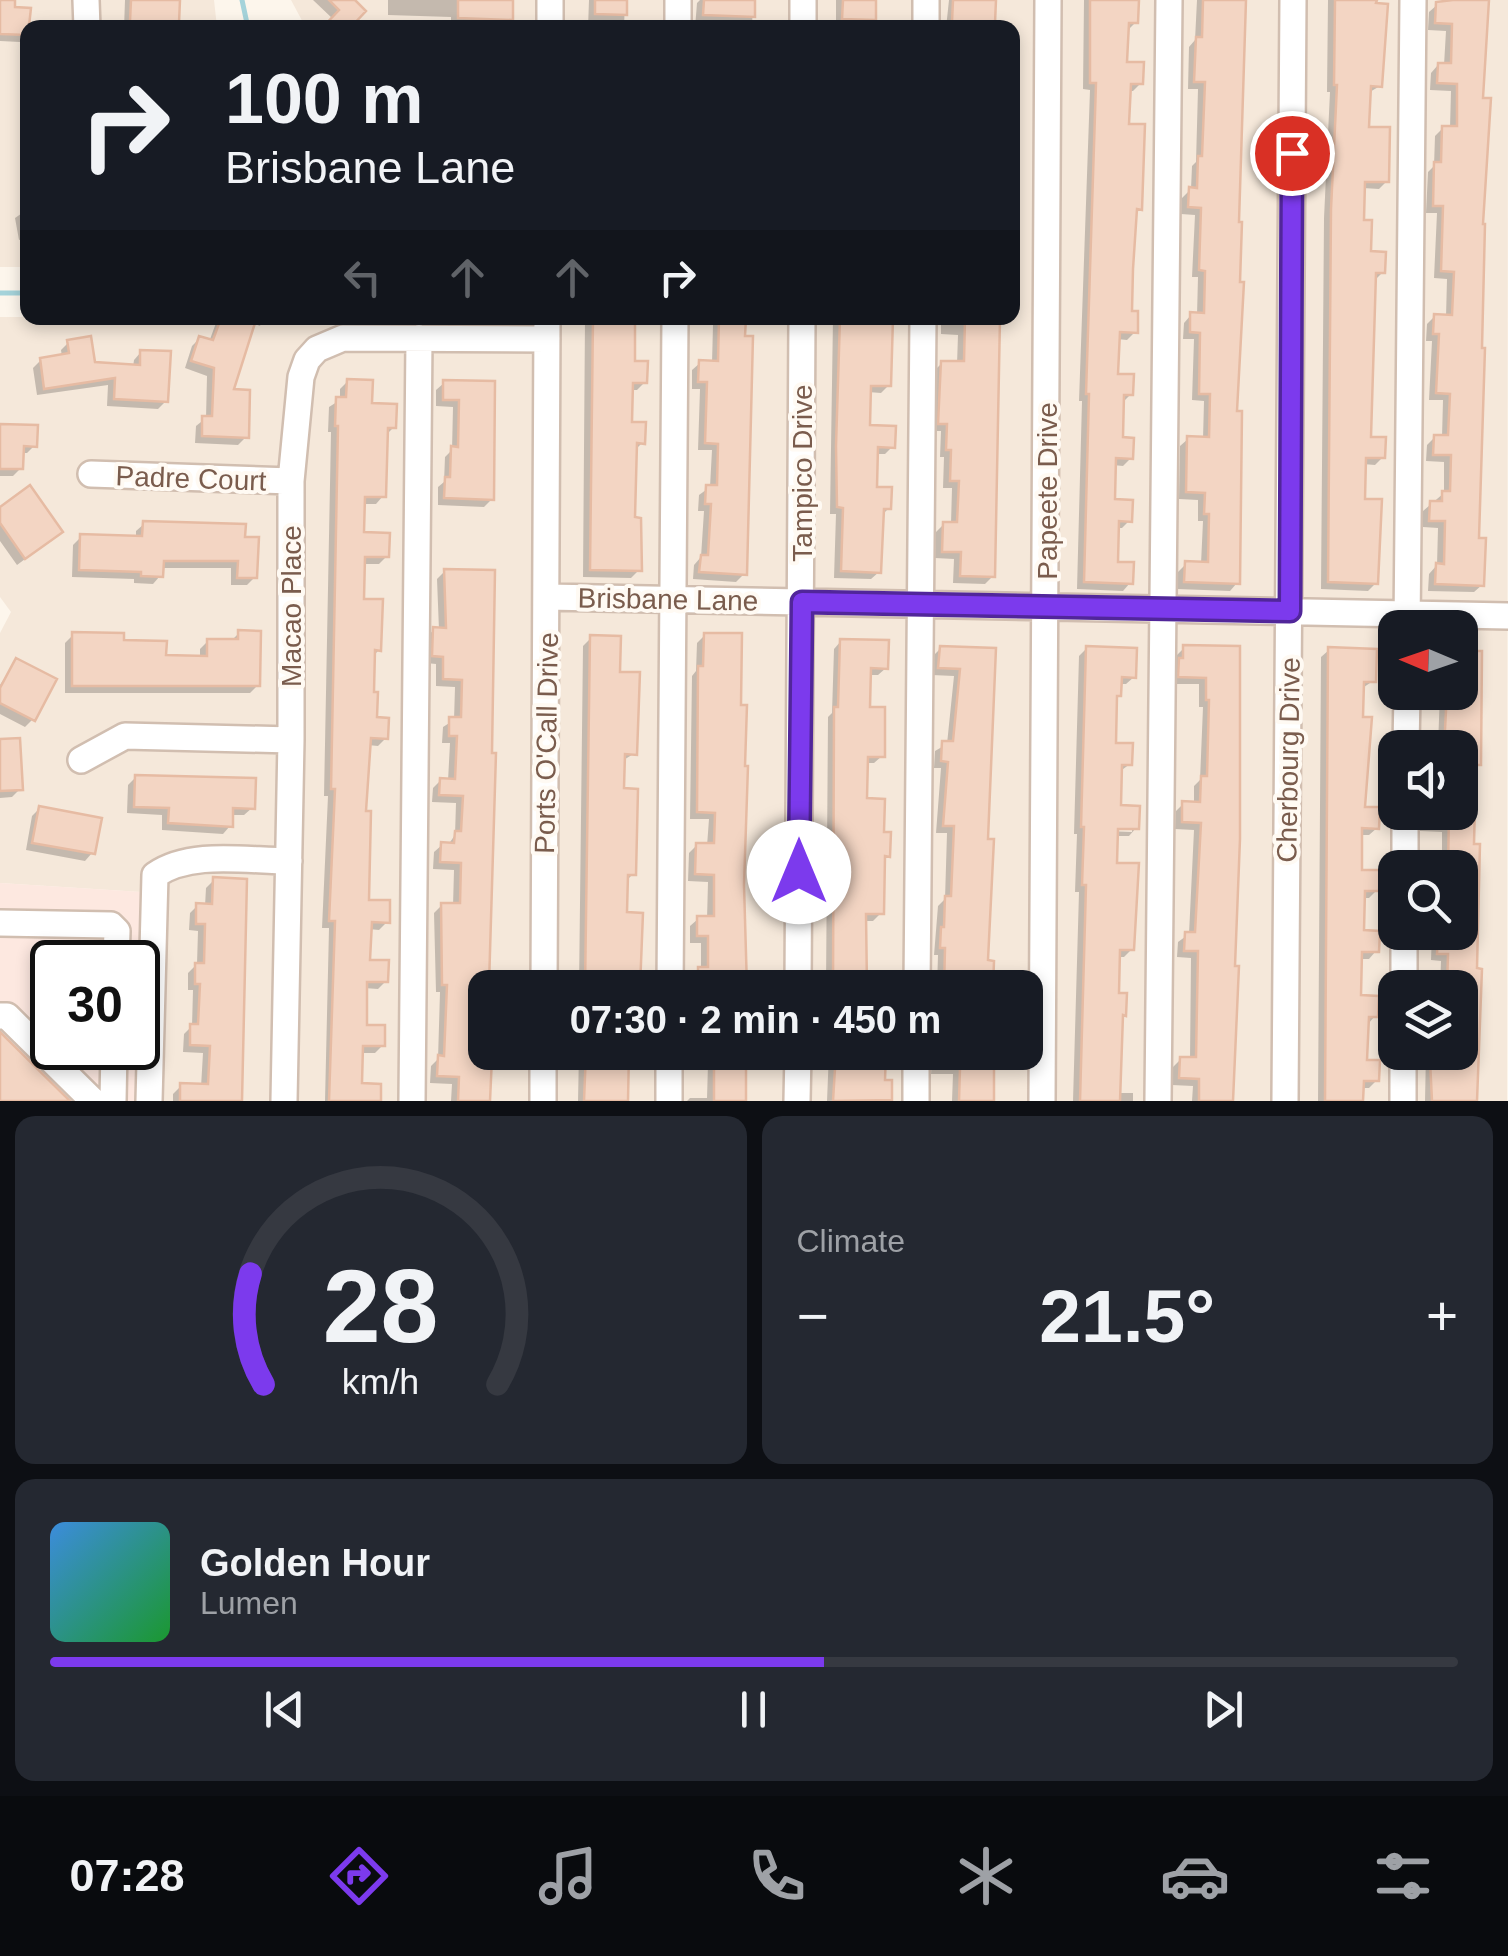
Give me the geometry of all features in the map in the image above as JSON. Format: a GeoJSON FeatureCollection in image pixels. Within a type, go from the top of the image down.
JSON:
{"type":"FeatureCollection","features":[{"type":"Feature","properties":{"kind":"street","name":"Papeete Drive"},"geometry":{"type":"LineString","coordinates":[[1042,1101],[1048,0]]}},
{"type":"Feature","properties":{"kind":"street"},"geometry":{"type":"LineString","coordinates":[[1158,1101],[1169,0]]}},
{"type":"Feature","properties":{"kind":"street","name":"Cherbourg Drive"},"geometry":{"type":"LineString","coordinates":[[1285,1101],[1294,0]]}},
{"type":"Feature","properties":{"kind":"street"},"geometry":{"type":"LineString","coordinates":[[1407,610],[1413,0]]}},
{"type":"Feature","properties":{"kind":"street"},"geometry":{"type":"LineString","coordinates":[[670,970],[675,325]]}},
{"type":"Feature","properties":{"kind":"street","name":"Tampico Drive"},"geometry":{"type":"LineString","coordinates":[[798,970],[802,325]]}},
{"type":"Feature","properties":{"kind":"street"},"geometry":{"type":"LineString","coordinates":[[917,970],[922,325]]}},
{"type":"Feature","properties":{"kind":"street","name":"Macao Place"},"geometry":{"type":"LineString","coordinates":[[284,1101],[291,740],[290,481],[301,377],[307,360],[317,349],[343,338],[419,338],[547,328]]}},
{"type":"Feature","properties":{"kind":"street","name":"Ports O'Call Drive"},"geometry":{"type":"LineString","coordinates":[[544,970],[547,328]]}},
{"type":"Feature","properties":{"kind":"street"},"geometry":{"type":"LineString","coordinates":[[412,1101],[419,338]]}},
{"type":"Feature","properties":{"kind":"street","name":"Padre Court"},"geometry":{"type":"LineString","coordinates":[[91,474],[290,481]]}},
{"type":"Feature","properties":{"kind":"street","name":"Brisbane Lane"},"geometry":{"type":"LineString","coordinates":[[548,597],[1290,611],[1378,619]]}},
{"type":"Feature","properties":{"kind":"street","name":"Brisbane Lane"},"geometry":{"type":"LineString","coordinates":[[1478,617],[1508,616]]}},
{"type":"Feature","properties":{"kind":"street"},"geometry":{"type":"LineString","coordinates":[[81,760],[125,736],[291,740]]}},
{"type":"Feature","properties":{"kind":"street"},"geometry":{"type":"LineString","coordinates":[[149,1101],[155,875],[171,864],[198,860],[289,861]]}},
{"type":"Feature","properties":{"kind":"street"},"geometry":{"type":"LineString","coordinates":[[0,924],[111,925],[117,931],[117,940]]}},
{"type":"Feature","properties":{"kind":"street"},"geometry":{"type":"LineString","coordinates":[[0,1016],[8,1016],[93,1101]]}},
{"type":"Feature","properties":{"kind":"street"},"geometry":{"type":"LineString","coordinates":[[113,1101],[114,1070]]}},
{"type":"Feature","properties":{"kind":"street"},"geometry":{"type":"LineString","coordinates":[[542,1101],[543,1070]]}},
{"type":"Feature","properties":{"kind":"street"},"geometry":{"type":"LineString","coordinates":[[668,1101],[669,1070]]}},
{"type":"Feature","properties":{"kind":"street"},"geometry":{"type":"LineString","coordinates":[[797,1101],[798,1070]]}},
{"type":"Feature","properties":{"kind":"street"},"geometry":{"type":"LineString","coordinates":[[916,1070],[916,1101]]}},
{"type":"Feature","properties":{"kind":"street"},"geometry":{"type":"LineString","coordinates":[[1403,1070],[1403,1101]]}},
{"type":"Feature","properties":{"kind":"shaded area"},"geometry":{"type":"Polygon","coordinates":[[[0,0],[214,0],[216,20],[20,20],[20,267],[0,267],[0,0]]]}},
{"type":"Feature","properties":{"kind":"shaded area"},"geometry":{"type":"Polygon","coordinates":[[[291,0],[1508,0],[1507,1101],[139,1101],[139,1070],[160,1070],[160,940],[141,940],[141,892],[0,883],[0,633],[11,612],[0,597],[0,317],[20,317],[20,325],[1020,325],[1020,20],[302,20],[291,0]]]}},
{"type":"Feature","properties":{"kind":"shaded area"},"geometry":{"type":"Polygon","coordinates":[[[0,883],[142,892],[141,940],[30,940],[30,1070],[139,1070],[139,1101],[0,1101],[0,883]]]}},
{"type":"Feature","properties":{"kind":"building"},"geometry":{"type":"Polygon","coordinates":[[[0,0],[15,0],[15,7],[31,8],[30,20],[20,20],[20,35],[0,34],[0,0]]]}},
{"type":"Feature","properties":{"kind":"building"},"geometry":{"type":"Polygon","coordinates":[[[131,0],[180,0],[179,20],[130,20],[131,0]]]}},
{"type":"Feature","properties":{"kind":"building"},"geometry":{"type":"Polygon","coordinates":[[[329,0],[355,0],[366,11],[358,20],[330,20],[339,10],[329,0]]]}},
{"type":"Feature","properties":{"kind":"building"},"geometry":{"type":"Polygon","coordinates":[[[458,0],[513,0],[513,20],[458,18],[458,0]]]}},
{"type":"Feature","properties":{"kind":"building"},"geometry":{"type":"Polygon","coordinates":[[[595,0],[627,0],[627,15],[595,14],[595,0]]]}},
{"type":"Feature","properties":{"kind":"building"},"geometry":{"type":"Polygon","coordinates":[[[704,0],[755,0],[755,17],[703,15],[704,0]]]}},
{"type":"Feature","properties":{"kind":"building"},"geometry":{"type":"Polygon","coordinates":[[[843,0],[876,0],[876,20],[842,19],[843,0]]]}},
{"type":"Feature","properties":{"kind":"building"},"geometry":{"type":"Polygon","coordinates":[[[953,0],[996,0],[995,20],[952,20],[953,0]]]}},
{"type":"Feature","properties":{"kind":"building"},"geometry":{"type":"Polygon","coordinates":[[[1090,0],[1139,0],[1138,23],[1129,23],[1127,62],[1144,62],[1143,84],[1131,84],[1129,124],[1145,124],[1142,210],[1137,209],[1133,269],[1132,311],[1138,311],[1138,333],[1120,332],[1118,374],[1134,374],[1133,395],[1124,395],[1123,437],[1134,438],[1133,459],[1116,458],[1115,499],[1133,500],[1132,522],[1119,521],[1118,562],[1134,562],[1133,584],[1084,582],[1096,83],[1090,83],[1090,0]]]}},
{"type":"Feature","properties":{"kind":"building"},"geometry":{"type":"Polygon","coordinates":[[[1203,0],[1246,0],[1239,222],[1240,282],[1244,282],[1237,411],[1242,411],[1240,584],[1184,582],[1185,561],[1208,562],[1209,514],[1204,514],[1205,493],[1186,492],[1187,436],[1209,437],[1210,394],[1199,394],[1200,333],[1190,332],[1190,312],[1204,313],[1205,271],[1199,270],[1201,208],[1188,207],[1189,187],[1197,188],[1198,156],[1202,156],[1205,82],[1194,82],[1196,37],[1202,37],[1203,0]]]}},
{"type":"Feature","properties":{"kind":"building"},"geometry":{"type":"Polygon","coordinates":[[[1335,0],[1377,0],[1376,3],[1388,4],[1382,87],[1371,86],[1369,127],[1390,127],[1389,182],[1365,182],[1364,220],[1372,220],[1371,251],[1386,252],[1385,273],[1376,273],[1371,437],[1386,437],[1385,458],[1366,458],[1365,499],[1382,499],[1378,584],[1328,582],[1331,209],[1337,85],[1335,0]]]}},
{"type":"Feature","properties":{"kind":"building"},"geometry":{"type":"Polygon","coordinates":[[[1489,0],[1483,98],[1491,98],[1483,224],[1485,348],[1479,538],[1486,538],[1484,586],[1435,584],[1436,563],[1444,564],[1445,521],[1429,521],[1430,501],[1442,501],[1442,491],[1450,491],[1451,455],[1433,455],[1434,435],[1448,435],[1450,394],[1436,393],[1439,334],[1433,334],[1434,314],[1452,315],[1454,272],[1441,271],[1443,206],[1433,206],[1434,162],[1441,162],[1442,126],[1457,126],[1457,84],[1437,83],[1438,63],[1451,63],[1452,24],[1435,23],[1436,2],[1489,0]]]}},
{"type":"Feature","properties":{"kind":"building"},"geometry":{"type":"Polygon","coordinates":[[[218,325],[254,325],[234,389],[250,390],[249,438],[202,436],[202,416],[212,416],[214,368],[191,361],[199,336],[213,340],[218,325]]]}},
{"type":"Feature","properties":{"kind":"building"},"geometry":{"type":"Polygon","coordinates":[[[593,325],[635,325],[635,361],[648,361],[647,383],[633,383],[632,422],[646,422],[645,444],[637,443],[635,517],[641,518],[642,571],[590,570],[593,325]]]}},
{"type":"Feature","properties":{"kind":"building"},"geometry":{"type":"Polygon","coordinates":[[[719,325],[746,325],[745,336],[753,336],[747,575],[699,572],[701,555],[708,555],[711,504],[705,504],[706,485],[717,485],[718,444],[705,443],[707,382],[698,382],[699,360],[718,361],[719,325]]]}},
{"type":"Feature","properties":{"kind":"building"},"geometry":{"type":"Polygon","coordinates":[[[840,325],[893,325],[891,386],[871,386],[870,425],[896,426],[895,448],[878,447],[877,487],[892,487],[891,509],[884,509],[881,573],[841,571],[843,508],[837,507],[840,325]]]}},
{"type":"Feature","properties":{"kind":"building"},"geometry":{"type":"Polygon","coordinates":[[[965,325],[1000,325],[995,577],[960,576],[961,552],[942,552],[943,522],[957,522],[959,481],[950,481],[947,424],[938,424],[941,361],[964,361],[965,325]]]}},
{"type":"Feature","properties":{"kind":"building"},"geometry":{"type":"Polygon","coordinates":[[[91,336],[95,362],[140,365],[140,350],[171,351],[168,402],[114,399],[115,378],[44,389],[40,358],[69,353],[67,340],[91,336]]]}},
{"type":"Feature","properties":{"kind":"building"},"geometry":{"type":"Polygon","coordinates":[[[347,379],[373,380],[372,403],[397,404],[396,428],[388,428],[386,497],[365,497],[364,532],[390,533],[389,557],[365,557],[364,599],[383,599],[381,651],[375,650],[374,692],[378,692],[377,717],[389,718],[388,739],[371,738],[366,811],[371,811],[369,900],[390,900],[390,923],[372,922],[370,960],[389,960],[388,982],[367,982],[367,1025],[385,1025],[385,1046],[363,1046],[362,1083],[381,1084],[381,1101],[329,1101],[335,921],[329,921],[335,789],[331,789],[335,426],[336,397],[346,397],[347,379]]]}},
{"type":"Feature","properties":{"kind":"building"},"geometry":{"type":"Polygon","coordinates":[[[443,380],[495,381],[494,500],[444,498],[445,477],[450,477],[451,446],[458,447],[459,400],[443,400],[443,380]]]}},
{"type":"Feature","properties":{"kind":"building"},"geometry":{"type":"Polygon","coordinates":[[[0,424],[38,425],[37,447],[24,446],[23,469],[0,469],[0,424]]]}},
{"type":"Feature","properties":{"kind":"building"},"geometry":{"type":"Polygon","coordinates":[[[30,485],[63,532],[25,559],[0,523],[0,507],[30,485]]]}},
{"type":"Feature","properties":{"kind":"building"},"geometry":{"type":"Polygon","coordinates":[[[143,521],[246,524],[245,537],[259,537],[257,578],[237,578],[238,561],[164,561],[163,577],[141,576],[141,572],[79,570],[80,534],[142,536],[143,521]]]}},
{"type":"Feature","properties":{"kind":"building"},"geometry":{"type":"Polygon","coordinates":[[[444,569],[495,570],[492,753],[496,753],[489,970],[468,970],[468,1070],[491,1070],[490,1101],[458,1101],[459,1077],[437,1076],[438,1055],[444,1056],[447,985],[442,985],[441,903],[460,903],[461,863],[440,862],[441,842],[454,843],[455,831],[461,831],[463,796],[439,795],[440,778],[455,779],[457,736],[449,736],[449,717],[461,717],[462,680],[443,679],[443,657],[432,656],[433,627],[446,628],[444,569]]]}},
{"type":"Feature","properties":{"kind":"building"},"geometry":{"type":"Polygon","coordinates":[[[238,630],[261,631],[260,686],[72,686],[72,632],[124,633],[124,640],[167,641],[166,655],[207,656],[207,639],[238,639],[238,630]]]}},
{"type":"Feature","properties":{"kind":"building"},"geometry":{"type":"Polygon","coordinates":[[[704,633],[742,633],[741,705],[747,705],[748,766],[744,885],[746,970],[698,970],[708,967],[708,936],[697,936],[697,916],[714,916],[714,875],[695,874],[696,843],[714,843],[715,813],[697,812],[698,666],[703,666],[704,633]]]}},
{"type":"Feature","properties":{"kind":"building"},"geometry":{"type":"Polygon","coordinates":[[[590,635],[621,636],[620,672],[640,672],[637,755],[625,754],[624,788],[638,789],[636,875],[628,875],[627,912],[643,913],[641,970],[585,970],[590,635]]]}},
{"type":"Feature","properties":{"kind":"building"},"geometry":{"type":"Polygon","coordinates":[[[840,639],[889,640],[888,669],[871,668],[870,707],[885,707],[885,757],[868,757],[867,798],[885,799],[884,832],[891,832],[890,857],[885,856],[884,914],[866,914],[867,970],[833,970],[834,707],[838,707],[840,639]]]}},
{"type":"Feature","properties":{"kind":"building"},"geometry":{"type":"Polygon","coordinates":[[[1183,645],[1240,646],[1240,839],[1235,966],[1239,966],[1233,1101],[1199,1101],[1199,1079],[1179,1078],[1180,1057],[1196,1057],[1198,951],[1184,951],[1185,932],[1195,932],[1201,823],[1182,822],[1182,801],[1200,802],[1201,776],[1207,776],[1209,700],[1206,678],[1178,677],[1183,645]]]}},
{"type":"Feature","properties":{"kind":"building"},"geometry":{"type":"Polygon","coordinates":[[[940,646],[996,648],[988,839],[994,839],[988,960],[994,961],[994,970],[944,970],[945,948],[940,948],[945,896],[951,896],[954,826],[943,826],[948,762],[941,761],[942,741],[953,741],[960,669],[938,668],[940,646]]]}},
{"type":"Feature","properties":{"kind":"building"},"geometry":{"type":"Polygon","coordinates":[[[1086,646],[1137,648],[1136,678],[1122,677],[1121,696],[1117,696],[1116,743],[1133,743],[1132,765],[1122,765],[1121,805],[1140,806],[1139,829],[1118,829],[1117,863],[1139,863],[1134,950],[1120,950],[1119,993],[1127,993],[1120,1101],[1080,1101],[1086,885],[1082,885],[1081,827],[1086,646]]]}},
{"type":"Feature","properties":{"kind":"building"},"geometry":{"type":"Polygon","coordinates":[[[1328,647],[1377,649],[1376,682],[1364,682],[1363,717],[1372,717],[1365,807],[1378,807],[1378,829],[1362,828],[1362,870],[1378,870],[1378,891],[1365,891],[1364,930],[1378,931],[1379,950],[1362,952],[1361,995],[1378,996],[1378,1017],[1369,1017],[1367,1060],[1378,1060],[1379,1081],[1364,1081],[1363,1101],[1325,1101],[1328,647]]]}},
{"type":"Feature","properties":{"kind":"building"},"geometry":{"type":"Polygon","coordinates":[[[1478,651],[1482,651],[1481,765],[1478,730],[1445,730],[1446,710],[1478,710],[1478,651]]]}},
{"type":"Feature","properties":{"kind":"building"},"geometry":{"type":"Polygon","coordinates":[[[16,658],[57,679],[35,721],[0,703],[0,688],[16,658]]]}},
{"type":"Feature","properties":{"kind":"building"},"geometry":{"type":"Polygon","coordinates":[[[20,738],[23,790],[0,791],[0,739],[20,738]]]}},
{"type":"Feature","properties":{"kind":"building"},"geometry":{"type":"Polygon","coordinates":[[[135,775],[256,778],[255,809],[233,808],[233,827],[168,823],[169,808],[134,807],[135,775]]]}},
{"type":"Feature","properties":{"kind":"building"},"geometry":{"type":"Polygon","coordinates":[[[39,806],[102,818],[95,854],[32,843],[39,806]]]}},
{"type":"Feature","properties":{"kind":"building"},"geometry":{"type":"Polygon","coordinates":[[[1449,830],[1474,830],[1474,844],[1480,844],[1478,927],[1478,850],[1448,850],[1449,830]]]}},
{"type":"Feature","properties":{"kind":"building"},"geometry":{"type":"Polygon","coordinates":[[[213,877],[247,879],[242,1101],[180,1101],[180,1083],[208,1084],[210,1046],[190,1045],[190,1024],[198,1024],[200,984],[195,984],[195,963],[204,963],[205,924],[196,924],[196,903],[212,904],[213,877]]]}},
{"type":"Feature","properties":{"kind":"building"},"geometry":{"type":"Polygon","coordinates":[[[1437,950],[1477,950],[1477,968],[1482,969],[1477,1101],[1432,1101],[1430,1070],[1478,1070],[1478,970],[1448,970],[1448,954],[1437,954],[1437,950]]]}},
{"type":"Feature","properties":{"kind":"building"},"geometry":{"type":"Polygon","coordinates":[[[0,1032],[30,1062],[30,1070],[39,1070],[70,1101],[0,1101],[0,1032]]]}},
{"type":"Feature","properties":{"kind":"building"},"geometry":{"type":"Polygon","coordinates":[[[585,1070],[629,1070],[628,1101],[584,1101],[585,1070]]]}},
{"type":"Feature","properties":{"kind":"building"},"geometry":{"type":"Polygon","coordinates":[[[714,1070],[746,1070],[746,1101],[714,1101],[714,1070]]]}},
{"type":"Feature","properties":{"kind":"building"},"geometry":{"type":"Polygon","coordinates":[[[835,1070],[885,1070],[885,1080],[892,1080],[892,1100],[833,1101],[835,1070]]]}},
{"type":"Feature","properties":{"kind":"building"},"geometry":{"type":"Polygon","coordinates":[[[960,1070],[994,1070],[994,1101],[959,1101],[960,1070]]]}},
{"type":"Feature","properties":{"kind":"waterway"},"geometry":{"type":"LineString","coordinates":[[242,0],[246,20]]}},
{"type":"Feature","properties":{"kind":"waterway"},"geometry":{"type":"LineString","coordinates":[[0,293],[20,293]]}},
{"type":"Feature","properties":{"kind":"route"},"geometry":{"type":"LineString","coordinates":[[799,872],[802,602],[1290,611],[1292,153]]}}]}
